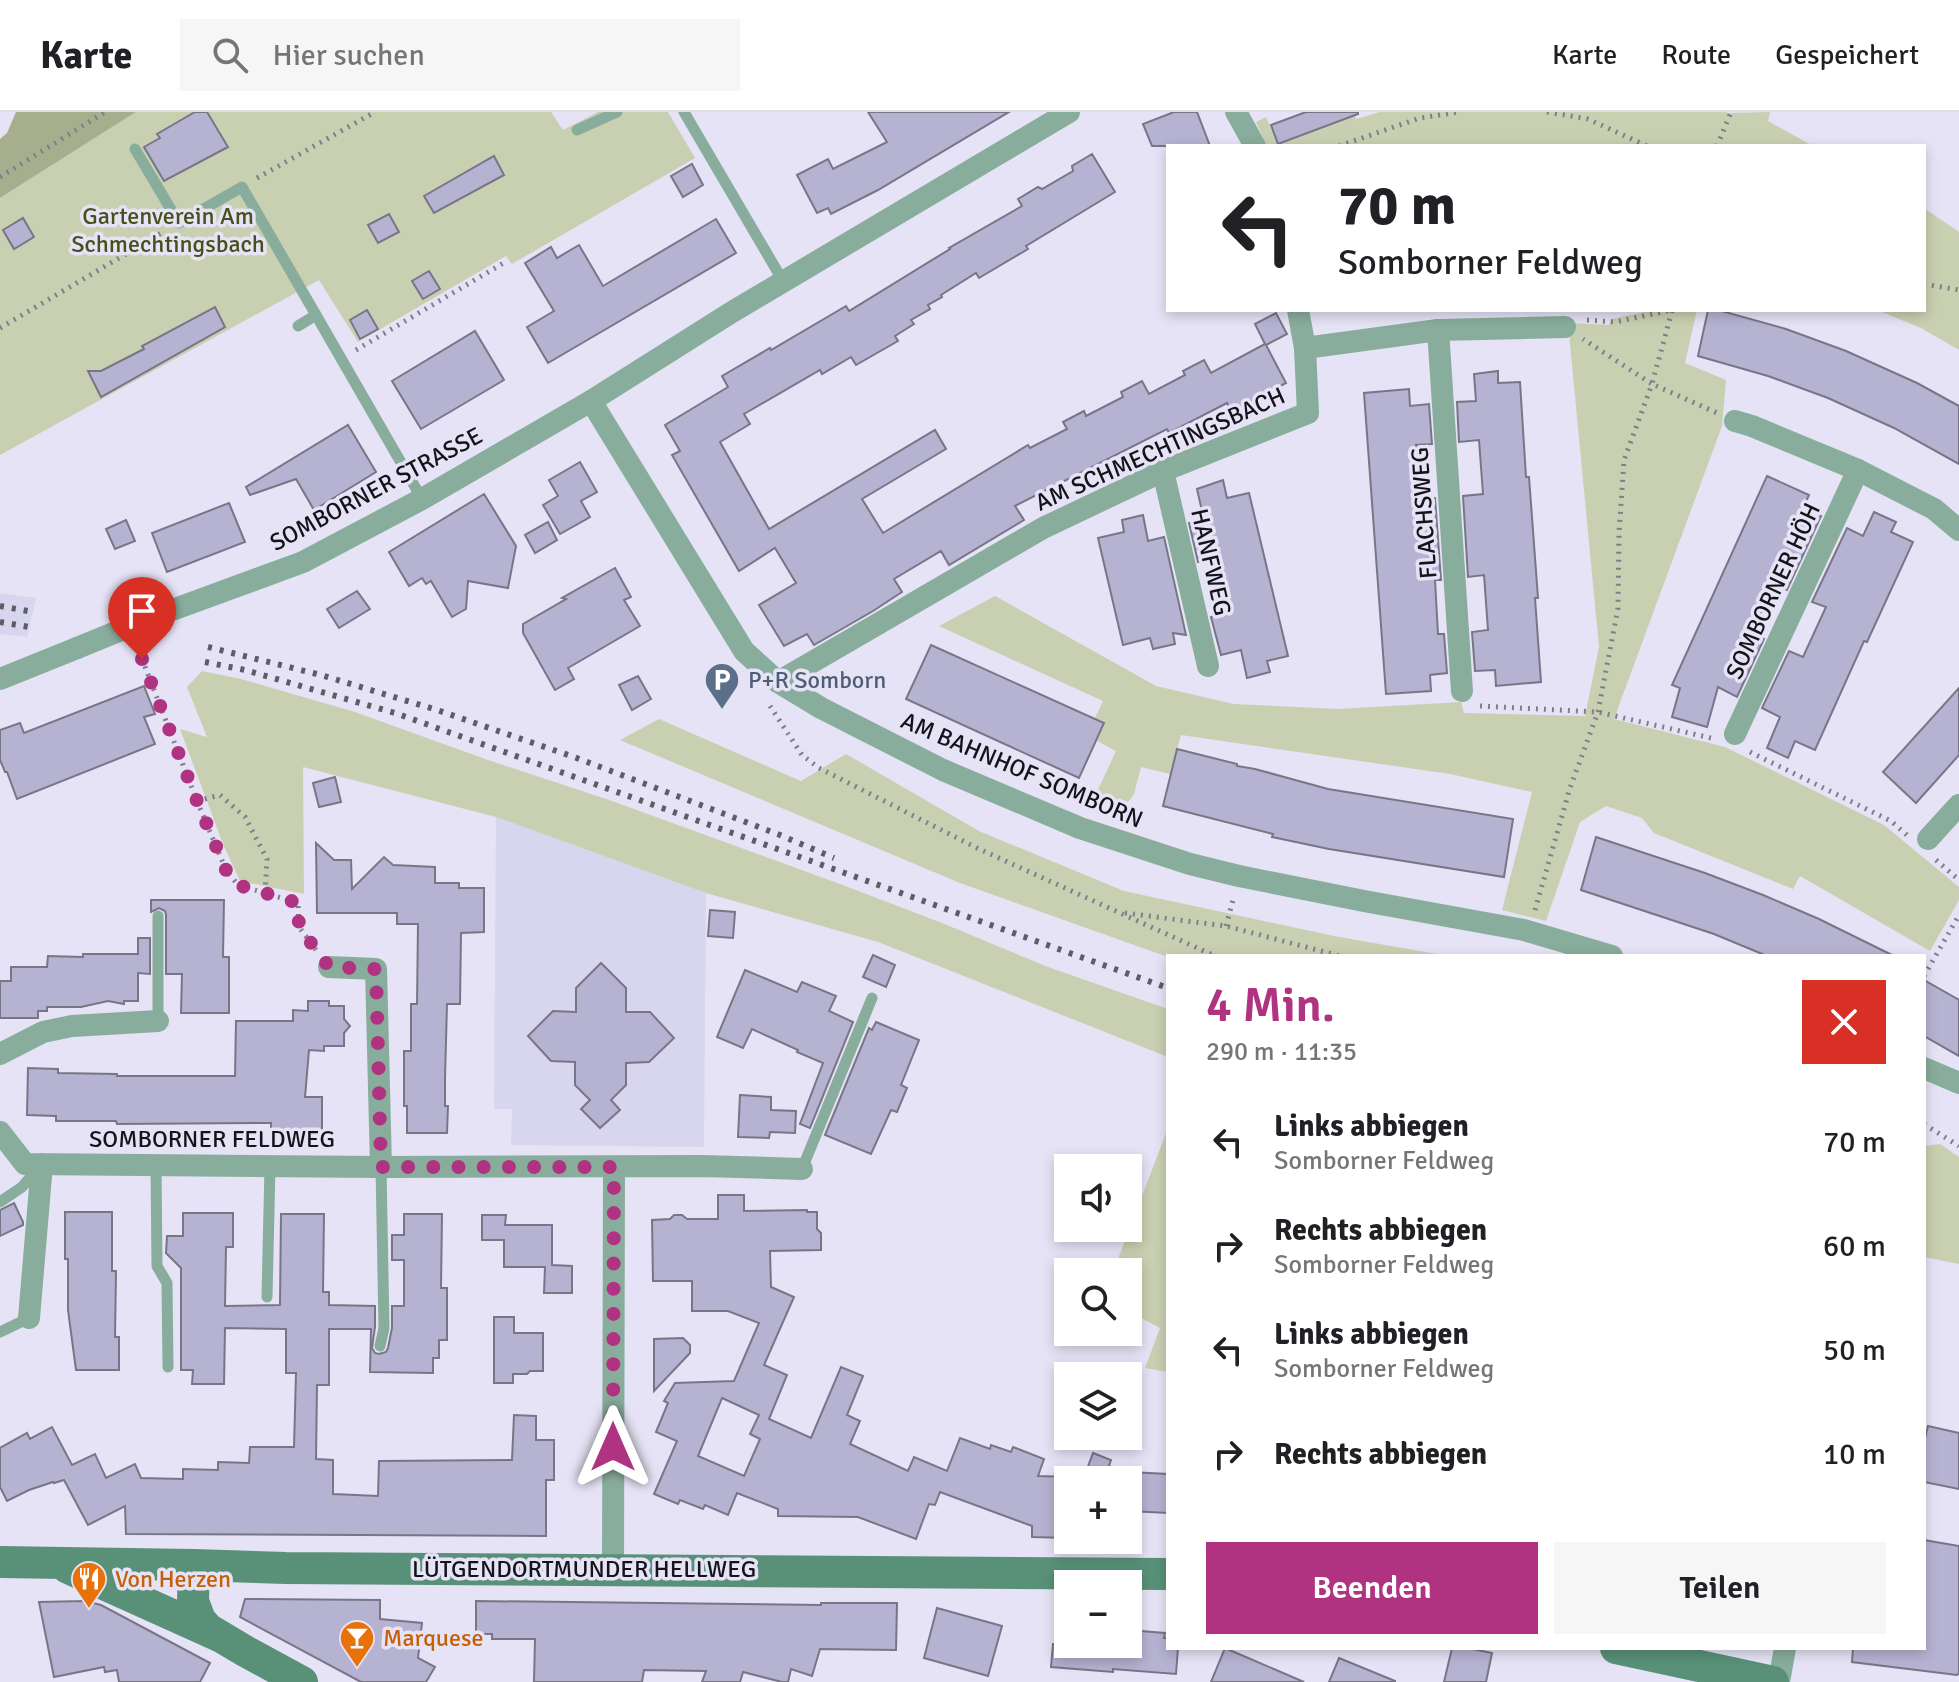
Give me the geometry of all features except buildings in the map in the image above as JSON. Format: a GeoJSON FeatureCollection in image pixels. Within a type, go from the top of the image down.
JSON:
{"type":"FeatureCollection","features":[{"type":"Feature","properties":{"kind":"main road","name":"LÜTGENDORTMUNDER HELLWEG"},"geometry":{"type":"LineString","coordinates":[[0,1562],[286,1568],[1166,1574]]}},
{"type":"Feature","properties":{"kind":"main road"},"geometry":{"type":"LineString","coordinates":[[55,1562],[219,1636]]}},
{"type":"Feature","properties":{"kind":"main road"},"geometry":{"type":"LineString","coordinates":[[194,1565],[192,1592],[195,1610],[208,1629],[302,1682]]}},
{"type":"Feature","properties":{"kind":"main road"},"geometry":{"type":"LineString","coordinates":[[1625,1650],[1773,1682]]}},
{"type":"Feature","properties":{"kind":"street","name":"SOMBORNER STRASSE"},"geometry":{"type":"LineString","coordinates":[[0,679],[153,617],[303,562],[422,499],[591,401],[783,281],[1069,112]]}},
{"type":"Feature","properties":{"kind":"street"},"geometry":{"type":"LineString","coordinates":[[1236,112],[1254,144]]}},
{"type":"Feature","properties":{"kind":"street","name":"AM SCHMECHTINGSBACH"},"geometry":{"type":"LineString","coordinates":[[772,691],[1043,528],[1163,471],[1308,413],[1305,348],[1298,312]]}},
{"type":"Feature","properties":{"kind":"street"},"geometry":{"type":"LineString","coordinates":[[1305,348],[1438,330],[1565,327]]}},
{"type":"Feature","properties":{"kind":"street","name":"FLACHSWEG"},"geometry":{"type":"LineString","coordinates":[[1438,330],[1462,691]]}},
{"type":"Feature","properties":{"kind":"street","name":"AM BAHNHOF SOMBORN"},"geometry":{"type":"LineString","coordinates":[[591,401],[677,544],[772,691],[821,708],[943,770],[1080,828],[1190,864],[1332,895],[1530,931],[1605,954]]}},
{"type":"Feature","properties":{"kind":"street"},"geometry":{"type":"LineString","coordinates":[[1735,421],[1858,470],[1934,509],[1959,530]]}},
{"type":"Feature","properties":{"kind":"street","name":"SOMBORNER HÖH"},"geometry":{"type":"LineString","coordinates":[[1732,741],[1858,470]]}},
{"type":"Feature","properties":{"kind":"street","name":"HANFWEG"},"geometry":{"type":"LineString","coordinates":[[1163,471],[1208,666]]}},
{"type":"Feature","properties":{"kind":"street"},"geometry":{"type":"LineString","coordinates":[[1923,844],[1959,805]]}},
{"type":"Feature","properties":{"kind":"street"},"geometry":{"type":"LineString","coordinates":[[329,967],[376,969],[381,1167]]}},
{"type":"Feature","properties":{"kind":"street"},"geometry":{"type":"LineString","coordinates":[[0,1054],[43,1032],[72,1026],[158,1021]]}},
{"type":"Feature","properties":{"kind":"street"},"geometry":{"type":"LineString","coordinates":[[1926,1069],[1959,1083]]}},
{"type":"Feature","properties":{"kind":"street","name":"SOMBORNER FELDWEG"},"geometry":{"type":"LineString","coordinates":[[4,1145],[25,1164],[802,1169]]}},
{"type":"Feature","properties":{"kind":"street"},"geometry":{"type":"LineString","coordinates":[[29,1318],[42,1164]]}},
{"type":"Feature","properties":{"kind":"street"},"geometry":{"type":"LineString","coordinates":[[613,1570],[614,1167]]}},
{"type":"Feature","properties":{"kind":"street"},"geometry":{"type":"LineString","coordinates":[[1779,1682],[1785,1650]]}},
{"type":"Feature","properties":{"kind":"lane"},"geometry":{"type":"LineString","coordinates":[[577,130],[617,112]]}},
{"type":"Feature","properties":{"kind":"lane"},"geometry":{"type":"LineString","coordinates":[[684,112],[783,281]]}},
{"type":"Feature","properties":{"kind":"lane"},"geometry":{"type":"LineString","coordinates":[[135,149],[179,223],[242,187],[422,499]]}},
{"type":"Feature","properties":{"kind":"lane"},"geometry":{"type":"LineString","coordinates":[[298,326],[316,315]]}},
{"type":"Feature","properties":{"kind":"lane"},"geometry":{"type":"LineString","coordinates":[[158,916],[158,1021]]}},
{"type":"Feature","properties":{"kind":"lane"},"geometry":{"type":"LineString","coordinates":[[802,1169],[872,998]]}},
{"type":"Feature","properties":{"kind":"lane"},"geometry":{"type":"LineString","coordinates":[[0,1202],[22,1187],[42,1164]]}},
{"type":"Feature","properties":{"kind":"lane"},"geometry":{"type":"LineString","coordinates":[[156,1165],[157,1266],[167,1283],[168,1367]]}},
{"type":"Feature","properties":{"kind":"lane"},"geometry":{"type":"LineString","coordinates":[[267,1297],[270,1166]]}},
{"type":"Feature","properties":{"kind":"lane"},"geometry":{"type":"LineString","coordinates":[[380,1346],[384,1328],[381,1167]]}},
{"type":"Feature","properties":{"kind":"lane"},"geometry":{"type":"LineString","coordinates":[[0,1332],[29,1318]]}},
{"type":"Feature","properties":{"kind":"path"},"geometry":{"type":"LineString","coordinates":[[0,177],[105,112]]}},
{"type":"Feature","properties":{"kind":"path"},"geometry":{"type":"LineString","coordinates":[[242,187],[375,112]]}},
{"type":"Feature","properties":{"kind":"path"},"geometry":{"type":"LineString","coordinates":[[1345,144],[1420,118],[1459,112]]}},
{"type":"Feature","properties":{"kind":"path"},"geometry":{"type":"LineString","coordinates":[[1547,112],[1588,119],[1643,144]]}},
{"type":"Feature","properties":{"kind":"path"},"geometry":{"type":"LineString","coordinates":[[1718,144],[1731,112]]}},
{"type":"Feature","properties":{"kind":"path"},"geometry":{"type":"LineString","coordinates":[[0,328],[179,223]]}},
{"type":"Feature","properties":{"kind":"path"},"geometry":{"type":"LineString","coordinates":[[342,359],[507,261]]}},
{"type":"Feature","properties":{"kind":"path"},"geometry":{"type":"LineString","coordinates":[[1926,284],[1959,290]]}},
{"type":"Feature","properties":{"kind":"path"},"geometry":{"type":"LineString","coordinates":[[1662,312],[1615,322],[1566,319],[1565,327],[1652,384],[1735,421]]}},
{"type":"Feature","properties":{"kind":"path"},"geometry":{"type":"LineString","coordinates":[[1530,931],[1570,788],[1598,712],[1618,608],[1624,460],[1652,384],[1671,312]]}},
{"type":"Feature","properties":{"kind":"path"},"geometry":{"type":"LineString","coordinates":[[142,659],[226,870],[238,885],[298,903],[299,927],[329,967]]}},
{"type":"Feature","properties":{"kind":"path"},"geometry":{"type":"LineString","coordinates":[[772,691],[802,755],[819,768],[979,849],[1210,954]]}},
{"type":"Feature","properties":{"kind":"path"},"geometry":{"type":"LineString","coordinates":[[1462,691],[1467,706],[1598,712],[1732,741],[1891,821],[1923,844],[1959,880]]}},
{"type":"Feature","properties":{"kind":"path"},"geometry":{"type":"LineString","coordinates":[[197,801],[220,795],[245,817],[267,859],[265,893]]}},
{"type":"Feature","properties":{"kind":"path"},"geometry":{"type":"LineString","coordinates":[[1116,912],[1226,926],[1332,954]]}},
{"type":"Feature","properties":{"kind":"path"},"geometry":{"type":"LineString","coordinates":[[1926,973],[1959,915]]}},
{"type":"Feature","properties":{"kind":"path"},"geometry":{"type":"LineString","coordinates":[[1926,1125],[1959,1146]]}},
{"type":"Feature","properties":{"kind":"shaded area"},"geometry":{"type":"Polygon","coordinates":[[[0,593],[36,598],[27,637],[0,634],[0,593]]]}},
{"type":"Feature","properties":{"kind":"shaded area"},"geometry":{"type":"Polygon","coordinates":[[[496,817],[706,893],[704,1147],[511,1145],[512,1109],[494,1109],[496,817]]]}},
{"type":"Feature","properties":{"kind":"green space"},"geometry":{"type":"Polygon","coordinates":[[[16,112],[136,112],[0,198],[0,139],[7,133],[16,112]]]}},
{"type":"Feature","properties":{"kind":"green space","name":"Gartenverein Am Schmechtingsbach"},"geometry":{"type":"Polygon","coordinates":[[[136,112],[551,112],[563,130],[598,112],[668,112],[695,158],[512,264],[506,256],[358,342],[319,280],[0,455],[0,198],[136,112]]]}},
{"type":"Feature","properties":{"kind":"green space"},"geometry":{"type":"Polygon","coordinates":[[[1354,112],[1356,119],[1380,112],[1770,112],[1768,121],[1809,144],[1278,144],[1344,120],[1354,112]]]}},
{"type":"Feature","properties":{"kind":"green space"},"geometry":{"type":"Polygon","coordinates":[[[1266,117],[1278,144],[1266,144],[1256,122],[1266,117]]]}},
{"type":"Feature","properties":{"kind":"green space"},"geometry":{"type":"Polygon","coordinates":[[[1926,209],[1959,232],[1959,350],[1921,328],[1882,312],[1926,312],[1926,209]]]}},
{"type":"Feature","properties":{"kind":"green space"},"geometry":{"type":"Polygon","coordinates":[[[1644,312],[1697,312],[1685,363],[1726,380],[1722,426],[1614,719],[1725,747],[1884,825],[1959,887],[1959,900],[1930,951],[1800,876],[1793,889],[1654,833],[1642,818],[1606,806],[1580,822],[1546,921],[1502,910],[1532,792],[1450,774],[1181,735],[1170,774],[1141,767],[1134,794],[1125,806],[1096,794],[1116,751],[1097,741],[1105,723],[1095,718],[1103,701],[939,626],[995,596],[1156,686],[1234,704],[1338,709],[1461,702],[1464,713],[1585,716],[1599,647],[1568,323],[1609,325],[1611,319],[1644,312]]]}},
{"type":"Feature","properties":{"kind":"green space"},"geometry":{"type":"Polygon","coordinates":[[[202,671],[355,712],[840,884],[1048,967],[1166,1008],[1166,1056],[878,942],[706,893],[496,817],[303,767],[304,894],[240,881],[180,729],[207,737],[187,687],[202,671]]]}},
{"type":"Feature","properties":{"kind":"green space"},"geometry":{"type":"Polygon","coordinates":[[[659,719],[801,781],[846,754],[979,831],[1124,891],[1334,936],[1437,954],[1166,956],[960,883],[620,740],[659,719]]]}},
{"type":"Feature","properties":{"kind":"green space"},"geometry":{"type":"Polygon","coordinates":[[[1166,1133],[1166,1372],[1145,1368],[1160,1328],[1142,1318],[1142,1258],[1118,1258],[1124,1242],[1142,1242],[1142,1196],[1166,1133]]]}},
{"type":"Feature","properties":{"kind":"green space"},"geometry":{"type":"Polygon","coordinates":[[[1940,1144],[1959,1157],[1959,1264],[1926,1257],[1926,1146],[1940,1144]]]}},
{"type":"Feature","properties":{"kind":"railway"},"geometry":{"type":"LineString","coordinates":[[0,606],[33,612]]}},
{"type":"Feature","properties":{"kind":"railway"},"geometry":{"type":"LineString","coordinates":[[0,622],[29,627]]}},
{"type":"Feature","properties":{"kind":"railway"},"geometry":{"type":"LineString","coordinates":[[208,647],[321,675],[437,710],[574,757],[834,858]]}},
{"type":"Feature","properties":{"kind":"railway"},"geometry":{"type":"LineString","coordinates":[[205,662],[245,670],[395,713],[1166,987]]}},
{"type":"Feature","properties":{"kind":"place","name":"P+R Somborn"},"geometry":{"type":"Point","coordinates":[722,711]}},
{"type":"Feature","properties":{"kind":"place","name":"Von Herzen"},"geometry":{"type":"Point","coordinates":[89,1610]}},
{"type":"Feature","properties":{"kind":"place","name":"Marquese"},"geometry":{"type":"Point","coordinates":[357,1669]}},
{"type":"Feature","properties":{"kind":"route"},"geometry":{"type":"LineString","coordinates":[[142,659],[226,870],[238,885],[298,903],[299,927],[329,967],[376,969],[381,1167],[614,1167],[613,1447]]}}]}
